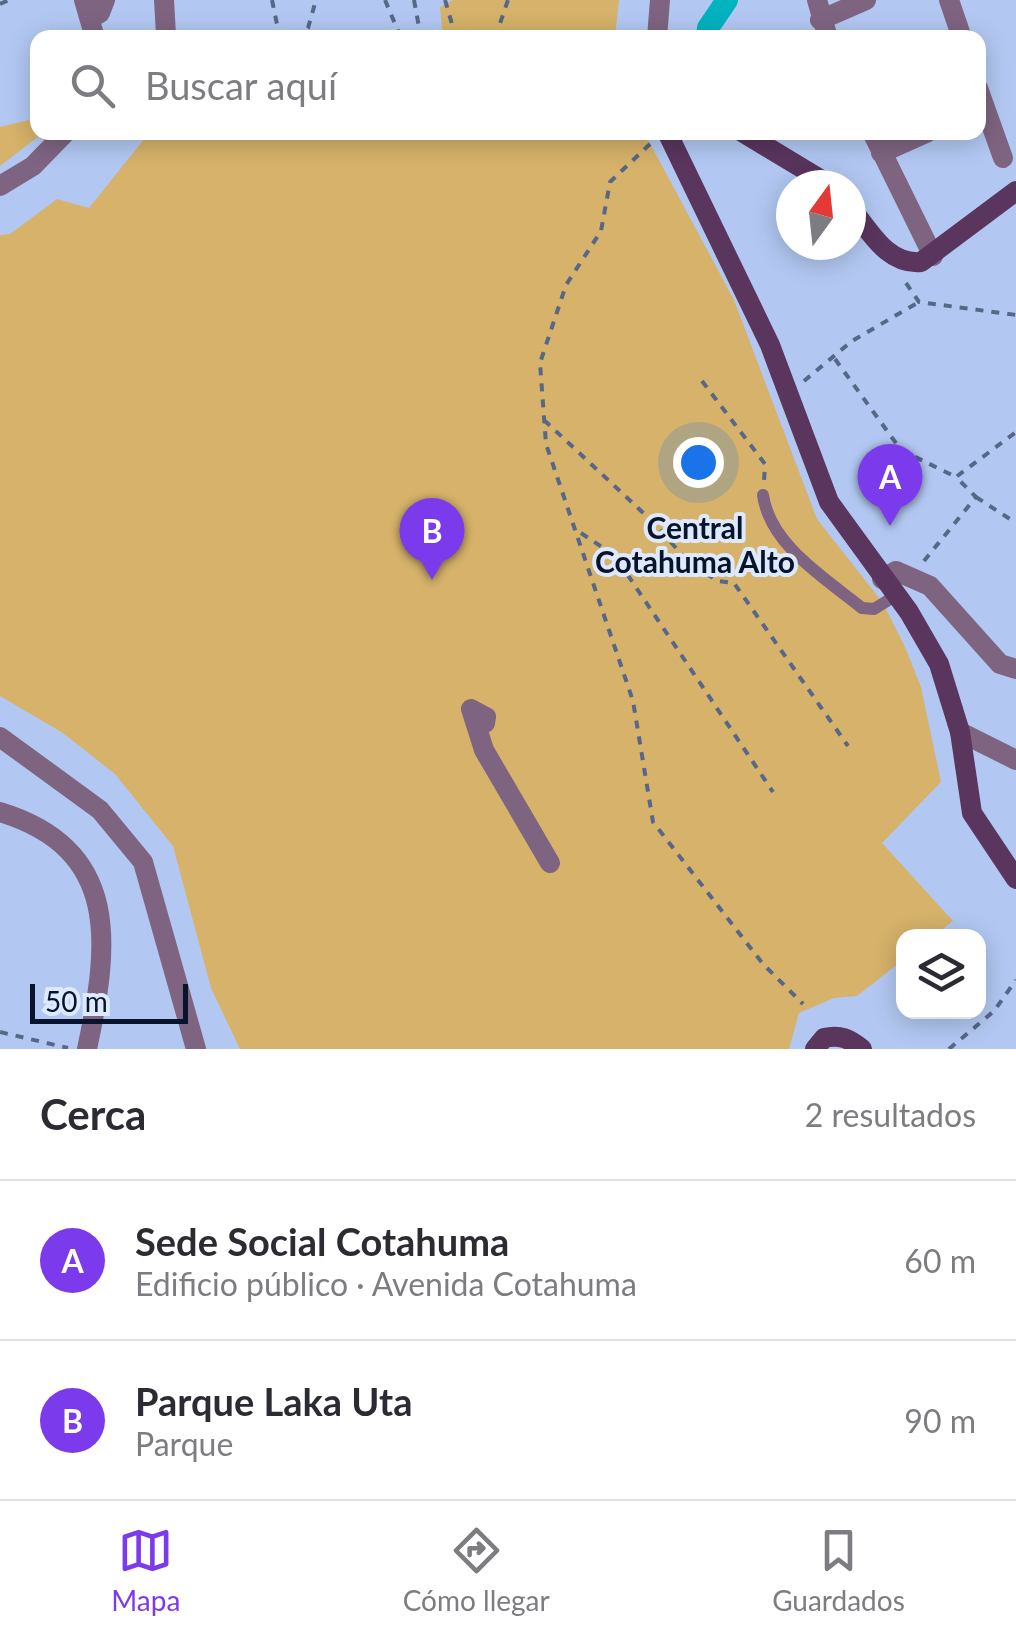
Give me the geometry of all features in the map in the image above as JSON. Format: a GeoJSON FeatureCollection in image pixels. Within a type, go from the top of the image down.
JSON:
{"type":"FeatureCollection","features":[{"type":"Feature","properties":{"kind":"main road"},"geometry":{"type":"LineString","coordinates":[[668,140],[770,345],[829,502],[910,612],[939,664],[960,732],[972,813],[1016,878]]}},
{"type":"Feature","properties":{"kind":"main road"},"geometry":{"type":"LineString","coordinates":[[755,140],[805,170]]}},
{"type":"Feature","properties":{"kind":"main road"},"geometry":{"type":"LineString","coordinates":[[866,227],[885,250],[908,264],[933,256],[1016,191]]}},
{"type":"Feature","properties":{"kind":"main road"},"geometry":{"type":"LineString","coordinates":[[815,1049],[824,1038],[833,1036],[852,1040],[862,1049]]}},
{"type":"Feature","properties":{"kind":"street"},"geometry":{"type":"LineString","coordinates":[[164,0],[166,30]]}},
{"type":"Feature","properties":{"kind":"street"},"geometry":{"type":"LineString","coordinates":[[658,30],[660,0]]}},
{"type":"Feature","properties":{"kind":"street"},"geometry":{"type":"LineString","coordinates":[[821,19],[866,0]]}},
{"type":"Feature","properties":{"kind":"street"},"geometry":{"type":"LineString","coordinates":[[949,0],[959,30]]}},
{"type":"Feature","properties":{"kind":"street"},"geometry":{"type":"LineString","coordinates":[[986,115],[1002,158]]}},
{"type":"Feature","properties":{"kind":"street"},"geometry":{"type":"LineString","coordinates":[[0,186],[32,166],[58,140]]}},
{"type":"Feature","properties":{"kind":"street"},"geometry":{"type":"LineString","coordinates":[[875,140],[933,256]]}},
{"type":"Feature","properties":{"kind":"street"},"geometry":{"type":"LineString","coordinates":[[881,153],[910,140]]}},
{"type":"Feature","properties":{"kind":"street"},"geometry":{"type":"LineString","coordinates":[[882,578],[896,572],[930,586],[1000,664],[1016,669]]}},
{"type":"Feature","properties":{"kind":"street"},"geometry":{"type":"LineString","coordinates":[[476,724],[484,750],[550,864]]}},
{"type":"Feature","properties":{"kind":"street"},"geometry":{"type":"LineString","coordinates":[[960,732],[1016,760]]}},
{"type":"Feature","properties":{"kind":"street"},"geometry":{"type":"LineString","coordinates":[[0,736],[100,810],[143,862],[196,1049]]}},
{"type":"Feature","properties":{"kind":"street"},"geometry":{"type":"LineString","coordinates":[[0,812],[53,833],[82,868],[96,898],[103,935],[87,1049]]}},
{"type":"Feature","properties":{"kind":"lane"},"geometry":{"type":"LineString","coordinates":[[763,495],[765,512],[788,546],[862,608],[874,609],[895,596]]}},
{"type":"Feature","properties":{"kind":"path"},"geometry":{"type":"LineString","coordinates":[[0,4],[9,0]]}},
{"type":"Feature","properties":{"kind":"path"},"geometry":{"type":"LineString","coordinates":[[272,0],[278,30]]}},
{"type":"Feature","properties":{"kind":"path"},"geometry":{"type":"LineString","coordinates":[[305,30],[316,0]]}},
{"type":"Feature","properties":{"kind":"path"},"geometry":{"type":"LineString","coordinates":[[385,0],[398,30]]}},
{"type":"Feature","properties":{"kind":"path"},"geometry":{"type":"LineString","coordinates":[[414,0],[420,30]]}},
{"type":"Feature","properties":{"kind":"path"},"geometry":{"type":"LineString","coordinates":[[445,0],[454,30]]}},
{"type":"Feature","properties":{"kind":"path"},"geometry":{"type":"LineString","coordinates":[[497,30],[508,0]]}},
{"type":"Feature","properties":{"kind":"path"},"geometry":{"type":"LineString","coordinates":[[655,140],[610,182],[602,231],[566,285],[540,363],[546,444],[579,531],[633,701],[653,822],[763,964],[803,1004]]}},
{"type":"Feature","properties":{"kind":"path"},"geometry":{"type":"LineString","coordinates":[[908,264],[902,277],[919,302]]}},
{"type":"Feature","properties":{"kind":"path"},"geometry":{"type":"LineString","coordinates":[[786,394],[835,359],[852,341],[919,302],[1016,315]]}},
{"type":"Feature","properties":{"kind":"path"},"geometry":{"type":"LineString","coordinates":[[835,359],[901,450],[956,477],[976,497],[1016,523]]}},
{"type":"Feature","properties":{"kind":"path"},"geometry":{"type":"LineString","coordinates":[[702,381],[765,464],[763,495]]}},
{"type":"Feature","properties":{"kind":"path"},"geometry":{"type":"LineString","coordinates":[[544,420],[653,522],[690,564],[718,580],[734,583],[848,746]]}},
{"type":"Feature","properties":{"kind":"path"},"geometry":{"type":"LineString","coordinates":[[956,477],[1016,432]]}},
{"type":"Feature","properties":{"kind":"path"},"geometry":{"type":"LineString","coordinates":[[911,576],[976,497]]}},
{"type":"Feature","properties":{"kind":"path"},"geometry":{"type":"LineString","coordinates":[[579,531],[615,556],[773,792]]}},
{"type":"Feature","properties":{"kind":"path"},"geometry":{"type":"LineString","coordinates":[[949,1049],[994,1010],[1016,980]]}},
{"type":"Feature","properties":{"kind":"path"},"geometry":{"type":"LineString","coordinates":[[0,1032],[71,1049]]}},
{"type":"Feature","properties":{"kind":"shaded area"},"geometry":{"type":"Polygon","coordinates":[[[453,0],[619,0],[616,30],[442,30],[440,7],[453,0]]]}},
{"type":"Feature","properties":{"kind":"shaded area"},"geometry":{"type":"Polygon","coordinates":[[[30,120],[30,140],[34,140],[0,166],[0,127],[30,120]]]}},
{"type":"Feature","properties":{"kind":"shaded area"},"geometry":{"type":"Polygon","coordinates":[[[143,140],[648,140],[734,300],[817,519],[883,603],[921,687],[941,782],[882,843],[953,921],[943,929],[896,929],[896,965],[857,996],[834,998],[799,1013],[789,1049],[240,1049],[211,988],[173,846],[115,774],[63,733],[0,696],[0,235],[10,234],[57,199],[89,208],[143,140]]]}},
{"type":"Feature","properties":{"kind":"waterway"},"geometry":{"type":"LineString","coordinates":[[708,28],[727,0]]}},
{"type":"Feature","properties":{"kind":"place","name":"Sede Social Cotahuma"},"geometry":{"type":"Point","coordinates":[890,526]}},
{"type":"Feature","properties":{"kind":"place","name":"Parque Laka Uta"},"geometry":{"type":"Point","coordinates":[432,580]}},
{"type":"Feature","properties":{"kind":"district","name":"Central Cotahuma Alto"},"geometry":{"type":"Point","coordinates":[695,544]}}]}
